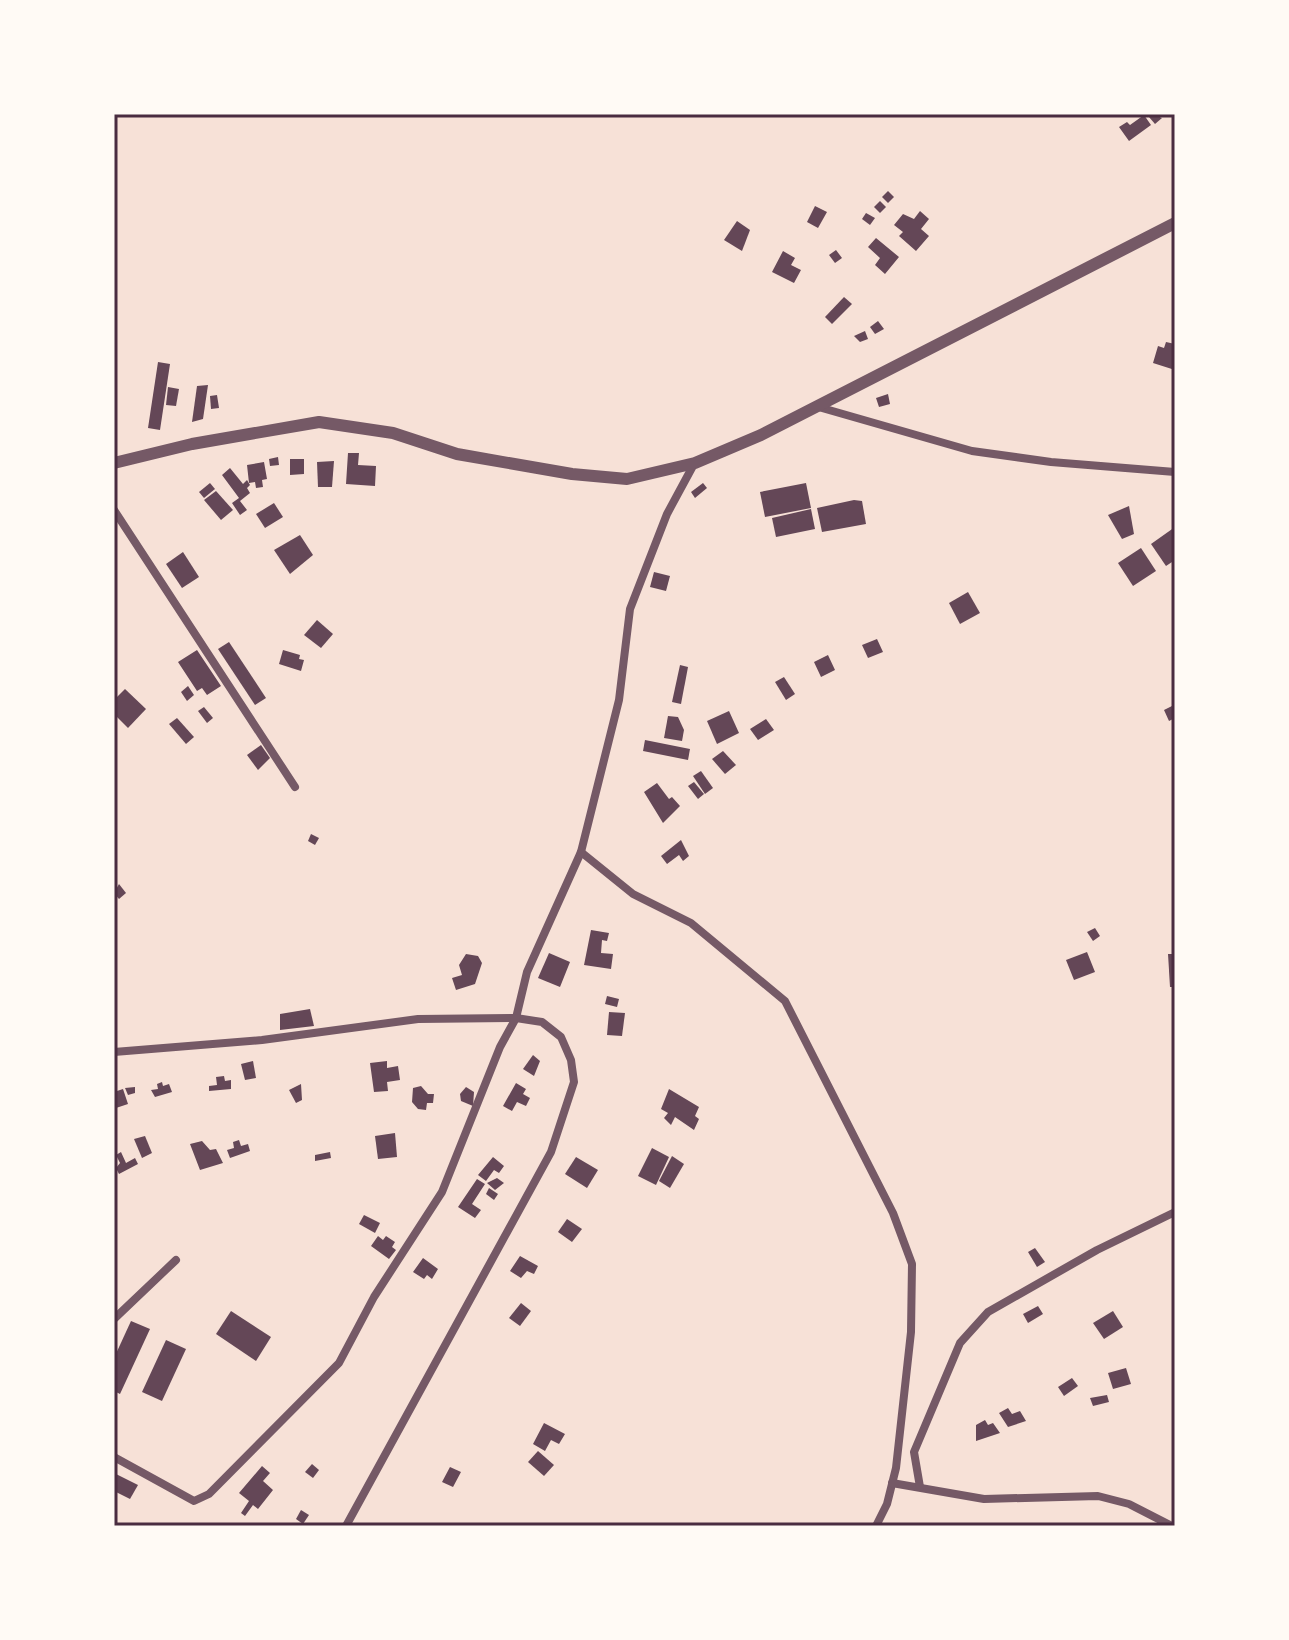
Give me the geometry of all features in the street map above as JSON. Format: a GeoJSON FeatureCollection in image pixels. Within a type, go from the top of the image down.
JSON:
{"type":"FeatureCollection","features":[{"type":"Feature","properties":{"kind":"street"},"geometry":{"type":"LineString","coordinates":[[114,463],[192,444],[319,422],[393,433],[457,454],[572,474],[627,479],[695,463],[761,435],[1175,223]]}},
{"type":"Feature","properties":{"kind":"street"},"geometry":{"type":"LineString","coordinates":[[815,406],[972,451],[1051,462],[1175,472]]}},
{"type":"Feature","properties":{"kind":"street"},"geometry":{"type":"LineString","coordinates":[[114,1457],[194,1501],[209,1494],[339,1363],[374,1297],[442,1192],[500,1047],[516,1018],[527,972],[581,852],[619,700],[630,609],[667,514],[695,463]]}},
{"type":"Feature","properties":{"kind":"street"},"geometry":{"type":"LineString","coordinates":[[114,510],[295,787]]}},
{"type":"Feature","properties":{"kind":"street"},"geometry":{"type":"LineString","coordinates":[[581,852],[633,894],[691,923],[785,1001],[893,1213],[912,1264],[911,1332],[892,1483],[876,1526]]}},
{"type":"Feature","properties":{"kind":"street"},"geometry":{"type":"LineString","coordinates":[[114,1052],[262,1040],[418,1019],[516,1018],[542,1022],[561,1037],[571,1060],[574,1082],[568,1108],[551,1152],[346,1526]]}},
{"type":"Feature","properties":{"kind":"street"},"geometry":{"type":"LineString","coordinates":[[920,1487],[914,1452],[960,1343],[988,1312],[1097,1250],[1175,1212]]}},
{"type":"Feature","properties":{"kind":"street"},"geometry":{"type":"LineString","coordinates":[[114,1319],[176,1260]]}},
{"type":"Feature","properties":{"kind":"street"},"geometry":{"type":"LineString","coordinates":[[892,1483],[984,1499],[1098,1496],[1129,1504],[1172,1526]]}},
{"type":"Feature","properties":{"kind":"building"},"geometry":{"type":"Polygon","coordinates":[[[1153,114],[1162,118],[1155,124],[1149,117],[1153,114]]]}},
{"type":"Feature","properties":{"kind":"building"},"geometry":{"type":"Polygon","coordinates":[[[1144,115],[1151,125],[1129,141],[1119,127],[1127,122],[1130,125],[1144,115]]]}},
{"type":"Feature","properties":{"kind":"building"},"geometry":{"type":"Polygon","coordinates":[[[888,191],[894,197],[888,203],[882,197],[888,191]]]}},
{"type":"Feature","properties":{"kind":"building"},"geometry":{"type":"Polygon","coordinates":[[[880,201],[886,207],[880,213],[874,207],[880,201]]]}},
{"type":"Feature","properties":{"kind":"building"},"geometry":{"type":"Polygon","coordinates":[[[815,206],[827,212],[818,228],[807,222],[815,206]]]}},
{"type":"Feature","properties":{"kind":"building"},"geometry":{"type":"Polygon","coordinates":[[[920,211],[929,219],[921,229],[929,236],[916,251],[899,236],[903,232],[894,225],[903,214],[914,219],[920,211]]]}},
{"type":"Feature","properties":{"kind":"building"},"geometry":{"type":"Polygon","coordinates":[[[866,213],[875,218],[870,225],[862,219],[866,213]]]}},
{"type":"Feature","properties":{"kind":"building"},"geometry":{"type":"Polygon","coordinates":[[[737,221],[750,230],[742,251],[724,240],[737,221]]]}},
{"type":"Feature","properties":{"kind":"building"},"geometry":{"type":"Polygon","coordinates":[[[876,238],[899,257],[885,274],[875,265],[880,258],[868,247],[876,238]]]}},
{"type":"Feature","properties":{"kind":"building"},"geometry":{"type":"Polygon","coordinates":[[[836,250],[842,258],[835,263],[829,255],[836,250]]]}},
{"type":"Feature","properties":{"kind":"building"},"geometry":{"type":"Polygon","coordinates":[[[783,251],[795,258],[791,265],[801,270],[794,283],[772,272],[783,251]]]}},
{"type":"Feature","properties":{"kind":"building"},"geometry":{"type":"Polygon","coordinates":[[[844,297],[852,304],[832,324],[825,317],[844,297]]]}},
{"type":"Feature","properties":{"kind":"building"},"geometry":{"type":"Polygon","coordinates":[[[878,321],[884,329],[875,334],[870,327],[878,321]]]}},
{"type":"Feature","properties":{"kind":"building"},"geometry":{"type":"Polygon","coordinates":[[[865,331],[868,339],[860,342],[854,336],[865,331]]]}},
{"type":"Feature","properties":{"kind":"building"},"geometry":{"type":"Polygon","coordinates":[[[1166,342],[1175,344],[1175,370],[1153,363],[1158,346],[1164,348],[1166,342]]]}},
{"type":"Feature","properties":{"kind":"building"},"geometry":{"type":"Polygon","coordinates":[[[158,362],[170,364],[160,430],[148,428],[158,362]]]}},
{"type":"Feature","properties":{"kind":"building"},"geometry":{"type":"Polygon","coordinates":[[[208,385],[203,419],[192,422],[197,386],[208,385]]]}},
{"type":"Feature","properties":{"kind":"building"},"geometry":{"type":"Polygon","coordinates":[[[168,387],[179,389],[176,406],[166,405],[168,387]]]}},
{"type":"Feature","properties":{"kind":"building"},"geometry":{"type":"Polygon","coordinates":[[[888,394],[890,404],[879,407],[876,398],[888,394]]]}},
{"type":"Feature","properties":{"kind":"building"},"geometry":{"type":"Polygon","coordinates":[[[217,395],[219,408],[211,409],[210,396],[217,395]]]}},
{"type":"Feature","properties":{"kind":"building"},"geometry":{"type":"Polygon","coordinates":[[[348,453],[359,453],[358,465],[376,466],[375,486],[346,484],[348,453]]]}},
{"type":"Feature","properties":{"kind":"building"},"geometry":{"type":"Polygon","coordinates":[[[278,457],[279,465],[270,466],[269,459],[278,457]]]}},
{"type":"Feature","properties":{"kind":"building"},"geometry":{"type":"Polygon","coordinates":[[[290,459],[304,459],[304,474],[290,475],[290,459]]]}},
{"type":"Feature","properties":{"kind":"building"},"geometry":{"type":"Polygon","coordinates":[[[334,461],[332,487],[318,487],[317,462],[334,461]]]}},
{"type":"Feature","properties":{"kind":"building"},"geometry":{"type":"Polygon","coordinates":[[[264,462],[267,479],[262,480],[263,487],[256,488],[255,482],[249,483],[247,465],[264,462]]]}},
{"type":"Feature","properties":{"kind":"building"},"geometry":{"type":"Polygon","coordinates":[[[230,468],[243,484],[247,480],[250,485],[247,488],[250,493],[240,501],[247,510],[240,515],[232,503],[239,498],[222,475],[230,468]]]}},
{"type":"Feature","properties":{"kind":"building"},"geometry":{"type":"Polygon","coordinates":[[[210,483],[215,489],[204,498],[199,492],[210,483]]]}},
{"type":"Feature","properties":{"kind":"building"},"geometry":{"type":"Polygon","coordinates":[[[703,483],[707,488],[695,498],[691,492],[703,483]]]}},
{"type":"Feature","properties":{"kind":"building"},"geometry":{"type":"Polygon","coordinates":[[[806,483],[811,508],[765,517],[760,492],[806,483]]]}},
{"type":"Feature","properties":{"kind":"building"},"geometry":{"type":"Polygon","coordinates":[[[216,491],[233,510],[221,520],[204,500],[216,491]]]}},
{"type":"Feature","properties":{"kind":"building"},"geometry":{"type":"Polygon","coordinates":[[[862,501],[866,524],[822,532],[817,508],[862,501]]]}},
{"type":"Feature","properties":{"kind":"building"},"geometry":{"type":"Polygon","coordinates":[[[274,503],[283,517],[265,528],[256,514],[274,503]]]}},
{"type":"Feature","properties":{"kind":"building"},"geometry":{"type":"Polygon","coordinates":[[[1129,506],[1134,534],[1122,539],[1108,515],[1129,506]]]}},
{"type":"Feature","properties":{"kind":"building"},"geometry":{"type":"Polygon","coordinates":[[[811,509],[815,529],[776,537],[772,518],[811,509]]]}},
{"type":"Feature","properties":{"kind":"building"},"geometry":{"type":"Polygon","coordinates":[[[1175,527],[1175,560],[1166,566],[1151,544],[1175,527]]]}},
{"type":"Feature","properties":{"kind":"building"},"geometry":{"type":"Polygon","coordinates":[[[300,535],[313,555],[290,574],[274,550],[300,535]]]}},
{"type":"Feature","properties":{"kind":"building"},"geometry":{"type":"Polygon","coordinates":[[[1141,548],[1156,571],[1133,586],[1118,563],[1141,548]]]}},
{"type":"Feature","properties":{"kind":"building"},"geometry":{"type":"Polygon","coordinates":[[[183,552],[199,577],[182,588],[166,564],[183,552]]]}},
{"type":"Feature","properties":{"kind":"building"},"geometry":{"type":"Polygon","coordinates":[[[654,572],[670,576],[666,591],[650,587],[654,572]]]}},
{"type":"Feature","properties":{"kind":"building"},"geometry":{"type":"Polygon","coordinates":[[[968,592],[980,613],[960,624],[949,603],[968,592]]]}},
{"type":"Feature","properties":{"kind":"building"},"geometry":{"type":"Polygon","coordinates":[[[317,620],[333,634],[321,648],[304,635],[317,620]]]}},
{"type":"Feature","properties":{"kind":"building"},"geometry":{"type":"Polygon","coordinates":[[[877,639],[883,652],[868,658],[862,645],[877,639]]]}},
{"type":"Feature","properties":{"kind":"building"},"geometry":{"type":"Polygon","coordinates":[[[229,642],[266,698],[255,705],[218,649],[229,642]]]}},
{"type":"Feature","properties":{"kind":"building"},"geometry":{"type":"Polygon","coordinates":[[[197,650],[221,686],[207,695],[202,688],[197,691],[178,662],[197,650]]]}},
{"type":"Feature","properties":{"kind":"building"},"geometry":{"type":"Polygon","coordinates":[[[283,650],[300,655],[299,659],[304,660],[301,671],[279,664],[283,650]]]}},
{"type":"Feature","properties":{"kind":"building"},"geometry":{"type":"Polygon","coordinates":[[[828,655],[835,670],[821,677],[814,662],[828,655]]]}},
{"type":"Feature","properties":{"kind":"building"},"geometry":{"type":"Polygon","coordinates":[[[680,665],[688,667],[681,704],[672,702],[680,665]]]}},
{"type":"Feature","properties":{"kind":"building"},"geometry":{"type":"Polygon","coordinates":[[[784,677],[795,694],[786,700],[775,682],[784,677]]]}},
{"type":"Feature","properties":{"kind":"building"},"geometry":{"type":"Polygon","coordinates":[[[188,686],[194,695],[187,701],[181,692],[188,686]]]}},
{"type":"Feature","properties":{"kind":"building"},"geometry":{"type":"Polygon","coordinates":[[[125,689],[146,709],[128,728],[114,714],[114,700],[125,689]]]}},
{"type":"Feature","properties":{"kind":"building"},"geometry":{"type":"Polygon","coordinates":[[[1174,705],[1175,718],[1169,721],[1164,710],[1174,705]]]}},
{"type":"Feature","properties":{"kind":"building"},"geometry":{"type":"Polygon","coordinates":[[[204,707],[213,718],[207,723],[198,711],[204,707]]]}},
{"type":"Feature","properties":{"kind":"building"},"geometry":{"type":"Polygon","coordinates":[[[729,711],[739,733],[717,744],[707,721],[729,711]]]}},
{"type":"Feature","properties":{"kind":"building"},"geometry":{"type":"Polygon","coordinates":[[[668,716],[678,717],[684,730],[682,741],[664,738],[668,716]]]}},
{"type":"Feature","properties":{"kind":"building"},"geometry":{"type":"Polygon","coordinates":[[[177,718],[194,737],[186,744],[169,724],[177,718]]]}},
{"type":"Feature","properties":{"kind":"building"},"geometry":{"type":"Polygon","coordinates":[[[766,719],[774,730],[758,740],[750,729],[766,719]]]}},
{"type":"Feature","properties":{"kind":"building"},"geometry":{"type":"Polygon","coordinates":[[[645,740],[690,749],[688,760],[643,751],[645,740]]]}},
{"type":"Feature","properties":{"kind":"building"},"geometry":{"type":"Polygon","coordinates":[[[261,745],[270,758],[258,770],[247,755],[261,745]]]}},
{"type":"Feature","properties":{"kind":"building"},"geometry":{"type":"Polygon","coordinates":[[[723,751],[736,765],[725,774],[712,759],[723,751]]]}},
{"type":"Feature","properties":{"kind":"building"},"geometry":{"type":"Polygon","coordinates":[[[701,771],[713,788],[705,794],[693,776],[701,771]]]}},
{"type":"Feature","properties":{"kind":"building"},"geometry":{"type":"Polygon","coordinates":[[[694,782],[704,794],[698,799],[688,786],[694,782]]]}},
{"type":"Feature","properties":{"kind":"building"},"geometry":{"type":"Polygon","coordinates":[[[657,783],[669,799],[672,797],[680,806],[663,823],[644,792],[657,783]]]}},
{"type":"Feature","properties":{"kind":"building"},"geometry":{"type":"Polygon","coordinates":[[[311,834],[319,838],[315,845],[308,841],[311,834]]]}},
{"type":"Feature","properties":{"kind":"building"},"geometry":{"type":"Polygon","coordinates":[[[681,840],[689,856],[683,861],[679,855],[667,864],[661,856],[681,840]]]}},
{"type":"Feature","properties":{"kind":"building"},"geometry":{"type":"Polygon","coordinates":[[[119,884],[126,893],[119,899],[114,893],[119,884]]]}},
{"type":"Feature","properties":{"kind":"building"},"geometry":{"type":"Polygon","coordinates":[[[1095,928],[1100,936],[1093,941],[1087,932],[1095,928]]]}},
{"type":"Feature","properties":{"kind":"building"},"geometry":{"type":"Polygon","coordinates":[[[591,930],[609,933],[607,941],[602,940],[601,953],[613,954],[611,969],[584,965],[591,930]]]}},
{"type":"Feature","properties":{"kind":"building"},"geometry":{"type":"Polygon","coordinates":[[[1087,952],[1095,972],[1074,980],[1066,960],[1087,952]]]}},
{"type":"Feature","properties":{"kind":"building"},"geometry":{"type":"Polygon","coordinates":[[[549,953],[570,962],[560,987],[538,978],[549,953]]]}},
{"type":"Feature","properties":{"kind":"building"},"geometry":{"type":"Polygon","coordinates":[[[466,954],[478,956],[482,963],[475,984],[456,990],[452,978],[462,975],[459,965],[466,954]]]}},
{"type":"Feature","properties":{"kind":"building"},"geometry":{"type":"Polygon","coordinates":[[[1168,954],[1175,954],[1175,987],[1170,987],[1168,954]]]}},
{"type":"Feature","properties":{"kind":"building"},"geometry":{"type":"Polygon","coordinates":[[[607,996],[619,999],[617,1007],[605,1004],[607,996]]]}},
{"type":"Feature","properties":{"kind":"building"},"geometry":{"type":"Polygon","coordinates":[[[310,1009],[314,1026],[280,1030],[280,1014],[310,1009]]]}},
{"type":"Feature","properties":{"kind":"building"},"geometry":{"type":"Polygon","coordinates":[[[609,1012],[625,1013],[622,1036],[607,1035],[609,1012]]]}},
{"type":"Feature","properties":{"kind":"building"},"geometry":{"type":"Polygon","coordinates":[[[533,1055],[540,1061],[534,1076],[523,1069],[533,1055]]]}},
{"type":"Feature","properties":{"kind":"building"},"geometry":{"type":"Polygon","coordinates":[[[253,1061],[256,1078],[245,1080],[241,1064],[253,1061]]]}},
{"type":"Feature","properties":{"kind":"building"},"geometry":{"type":"Polygon","coordinates":[[[387,1061],[387,1068],[398,1066],[400,1080],[387,1082],[388,1091],[374,1092],[370,1063],[387,1061]]]}},
{"type":"Feature","properties":{"kind":"building"},"geometry":{"type":"Polygon","coordinates":[[[224,1076],[225,1081],[231,1080],[231,1089],[209,1091],[209,1086],[217,1085],[216,1077],[224,1076]]]}},
{"type":"Feature","properties":{"kind":"building"},"geometry":{"type":"Polygon","coordinates":[[[162,1082],[163,1086],[169,1084],[172,1092],[155,1097],[151,1090],[158,1089],[157,1084],[162,1082]]]}},
{"type":"Feature","properties":{"kind":"building"},"geometry":{"type":"Polygon","coordinates":[[[516,1083],[526,1089],[523,1094],[530,1098],[526,1106],[517,1102],[512,1111],[503,1106],[516,1083]]]}},
{"type":"Feature","properties":{"kind":"building"},"geometry":{"type":"Polygon","coordinates":[[[301,1084],[302,1100],[296,1103],[289,1090],[301,1084]]]}},
{"type":"Feature","properties":{"kind":"building"},"geometry":{"type":"Polygon","coordinates":[[[421,1086],[428,1094],[434,1094],[433,1103],[427,1103],[426,1110],[418,1109],[412,1102],[413,1088],[421,1086]]]}},
{"type":"Feature","properties":{"kind":"building"},"geometry":{"type":"Polygon","coordinates":[[[135,1087],[135,1093],[128,1095],[125,1088],[135,1087]]]}},
{"type":"Feature","properties":{"kind":"building"},"geometry":{"type":"Polygon","coordinates":[[[466,1087],[474,1092],[473,1106],[461,1101],[460,1094],[466,1087]]]}},
{"type":"Feature","properties":{"kind":"building"},"geometry":{"type":"Polygon","coordinates":[[[123,1089],[128,1104],[116,1108],[114,1092],[123,1089]]]}},
{"type":"Feature","properties":{"kind":"building"},"geometry":{"type":"Polygon","coordinates":[[[669,1089],[699,1107],[695,1116],[699,1119],[694,1130],[675,1117],[671,1125],[664,1118],[668,1113],[661,1109],[669,1089]]]}},
{"type":"Feature","properties":{"kind":"building"},"geometry":{"type":"Polygon","coordinates":[[[395,1133],[397,1157],[378,1159],[375,1136],[395,1133]]]}},
{"type":"Feature","properties":{"kind":"building"},"geometry":{"type":"Polygon","coordinates":[[[145,1136],[152,1153],[142,1158],[134,1139],[145,1136]]]}},
{"type":"Feature","properties":{"kind":"building"},"geometry":{"type":"Polygon","coordinates":[[[239,1140],[241,1146],[248,1144],[250,1151],[230,1158],[227,1150],[234,1148],[233,1142],[239,1140]]]}},
{"type":"Feature","properties":{"kind":"building"},"geometry":{"type":"Polygon","coordinates":[[[202,1141],[210,1150],[216,1149],[223,1163],[200,1170],[190,1144],[202,1141]]]}},
{"type":"Feature","properties":{"kind":"building"},"geometry":{"type":"Polygon","coordinates":[[[652,1148],[669,1157],[656,1185],[638,1176],[652,1148]]]}},
{"type":"Feature","properties":{"kind":"building"},"geometry":{"type":"Polygon","coordinates":[[[121,1152],[126,1163],[135,1158],[138,1164],[119,1174],[116,1168],[120,1163],[116,1155],[121,1152]]]}},
{"type":"Feature","properties":{"kind":"building"},"geometry":{"type":"Polygon","coordinates":[[[330,1152],[331,1158],[315,1161],[315,1155],[330,1152]]]}},
{"type":"Feature","properties":{"kind":"building"},"geometry":{"type":"Polygon","coordinates":[[[672,1156],[684,1164],[670,1188],[659,1181],[672,1156]]]}},
{"type":"Feature","properties":{"kind":"building"},"geometry":{"type":"Polygon","coordinates":[[[493,1157],[504,1166],[499,1173],[494,1170],[486,1181],[478,1175],[493,1157]]]}},
{"type":"Feature","properties":{"kind":"building"},"geometry":{"type":"Polygon","coordinates":[[[576,1157],[598,1170],[587,1188],[565,1174],[576,1157]]]}},
{"type":"Feature","properties":{"kind":"building"},"geometry":{"type":"Polygon","coordinates":[[[497,1178],[504,1183],[495,1190],[487,1183],[497,1178]]]}},
{"type":"Feature","properties":{"kind":"building"},"geometry":{"type":"Polygon","coordinates":[[[477,1179],[485,1184],[472,1204],[481,1210],[475,1218],[458,1207],[477,1179]]]}},
{"type":"Feature","properties":{"kind":"building"},"geometry":{"type":"Polygon","coordinates":[[[489,1188],[498,1194],[494,1200],[486,1194],[489,1188]]]}},
{"type":"Feature","properties":{"kind":"building"},"geometry":{"type":"Polygon","coordinates":[[[364,1215],[380,1223],[375,1233],[359,1224],[364,1215]]]}},
{"type":"Feature","properties":{"kind":"building"},"geometry":{"type":"Polygon","coordinates":[[[567,1219],[582,1229],[572,1242],[558,1232],[567,1219]]]}},
{"type":"Feature","properties":{"kind":"building"},"geometry":{"type":"Polygon","coordinates":[[[378,1236],[383,1240],[386,1236],[395,1242],[392,1247],[396,1250],[389,1259],[371,1246],[378,1236]]]}},
{"type":"Feature","properties":{"kind":"building"},"geometry":{"type":"Polygon","coordinates":[[[1035,1248],[1045,1262],[1037,1267],[1028,1252],[1035,1248]]]}},
{"type":"Feature","properties":{"kind":"building"},"geometry":{"type":"Polygon","coordinates":[[[520,1256],[538,1266],[534,1274],[527,1271],[521,1278],[510,1271],[520,1256]]]}},
{"type":"Feature","properties":{"kind":"building"},"geometry":{"type":"Polygon","coordinates":[[[423,1258],[438,1269],[432,1279],[427,1275],[424,1279],[413,1272],[423,1258]]]}},
{"type":"Feature","properties":{"kind":"building"},"geometry":{"type":"Polygon","coordinates":[[[521,1303],[531,1311],[520,1326],[509,1318],[521,1303]]]}},
{"type":"Feature","properties":{"kind":"building"},"geometry":{"type":"Polygon","coordinates":[[[1038,1306],[1043,1314],[1028,1323],[1023,1314],[1038,1306]]]}},
{"type":"Feature","properties":{"kind":"building"},"geometry":{"type":"Polygon","coordinates":[[[231,1311],[271,1337],[256,1361],[216,1334],[231,1311]]]}},
{"type":"Feature","properties":{"kind":"building"},"geometry":{"type":"Polygon","coordinates":[[[1113,1311],[1123,1327],[1104,1339],[1093,1323],[1113,1311]]]}},
{"type":"Feature","properties":{"kind":"building"},"geometry":{"type":"Polygon","coordinates":[[[131,1321],[150,1329],[120,1394],[114,1391],[114,1358],[131,1321]]]}},
{"type":"Feature","properties":{"kind":"building"},"geometry":{"type":"Polygon","coordinates":[[[166,1340],[186,1349],[162,1401],[142,1392],[166,1340]]]}},
{"type":"Feature","properties":{"kind":"building"},"geometry":{"type":"Polygon","coordinates":[[[1126,1368],[1131,1384],[1113,1389],[1108,1373],[1126,1368]]]}},
{"type":"Feature","properties":{"kind":"building"},"geometry":{"type":"Polygon","coordinates":[[[1072,1378],[1078,1386],[1064,1396],[1058,1387],[1072,1378]]]}},
{"type":"Feature","properties":{"kind":"building"},"geometry":{"type":"Polygon","coordinates":[[[1107,1395],[1109,1402],[1093,1406],[1090,1398],[1107,1395]]]}},
{"type":"Feature","properties":{"kind":"building"},"geometry":{"type":"Polygon","coordinates":[[[1008,1408],[1012,1414],[1020,1411],[1026,1421],[1008,1427],[999,1413],[1008,1408]]]}},
{"type":"Feature","properties":{"kind":"building"},"geometry":{"type":"Polygon","coordinates":[[[985,1420],[988,1425],[993,1423],[1000,1433],[976,1441],[976,1425],[985,1420]]]}},
{"type":"Feature","properties":{"kind":"building"},"geometry":{"type":"Polygon","coordinates":[[[544,1423],[565,1434],[559,1444],[551,1440],[545,1451],[533,1444],[544,1423]]]}},
{"type":"Feature","properties":{"kind":"building"},"geometry":{"type":"Polygon","coordinates":[[[538,1451],[554,1465],[544,1476],[528,1462],[538,1451]]]}},
{"type":"Feature","properties":{"kind":"building"},"geometry":{"type":"Polygon","coordinates":[[[312,1464],[319,1470],[313,1478],[305,1472],[312,1464]]]}},
{"type":"Feature","properties":{"kind":"building"},"geometry":{"type":"Polygon","coordinates":[[[262,1466],[270,1473],[263,1481],[273,1490],[258,1509],[253,1505],[245,1516],[241,1513],[249,1501],[239,1493],[262,1466]]]}},
{"type":"Feature","properties":{"kind":"building"},"geometry":{"type":"Polygon","coordinates":[[[450,1467],[461,1472],[453,1487],[442,1482],[450,1467]]]}},
{"type":"Feature","properties":{"kind":"building"},"geometry":{"type":"Polygon","coordinates":[[[114,1473],[138,1485],[130,1499],[114,1491],[114,1473]]]}},
{"type":"Feature","properties":{"kind":"building"},"geometry":{"type":"Polygon","coordinates":[[[301,1510],[309,1515],[303,1524],[296,1519],[301,1510]]]}}]}
